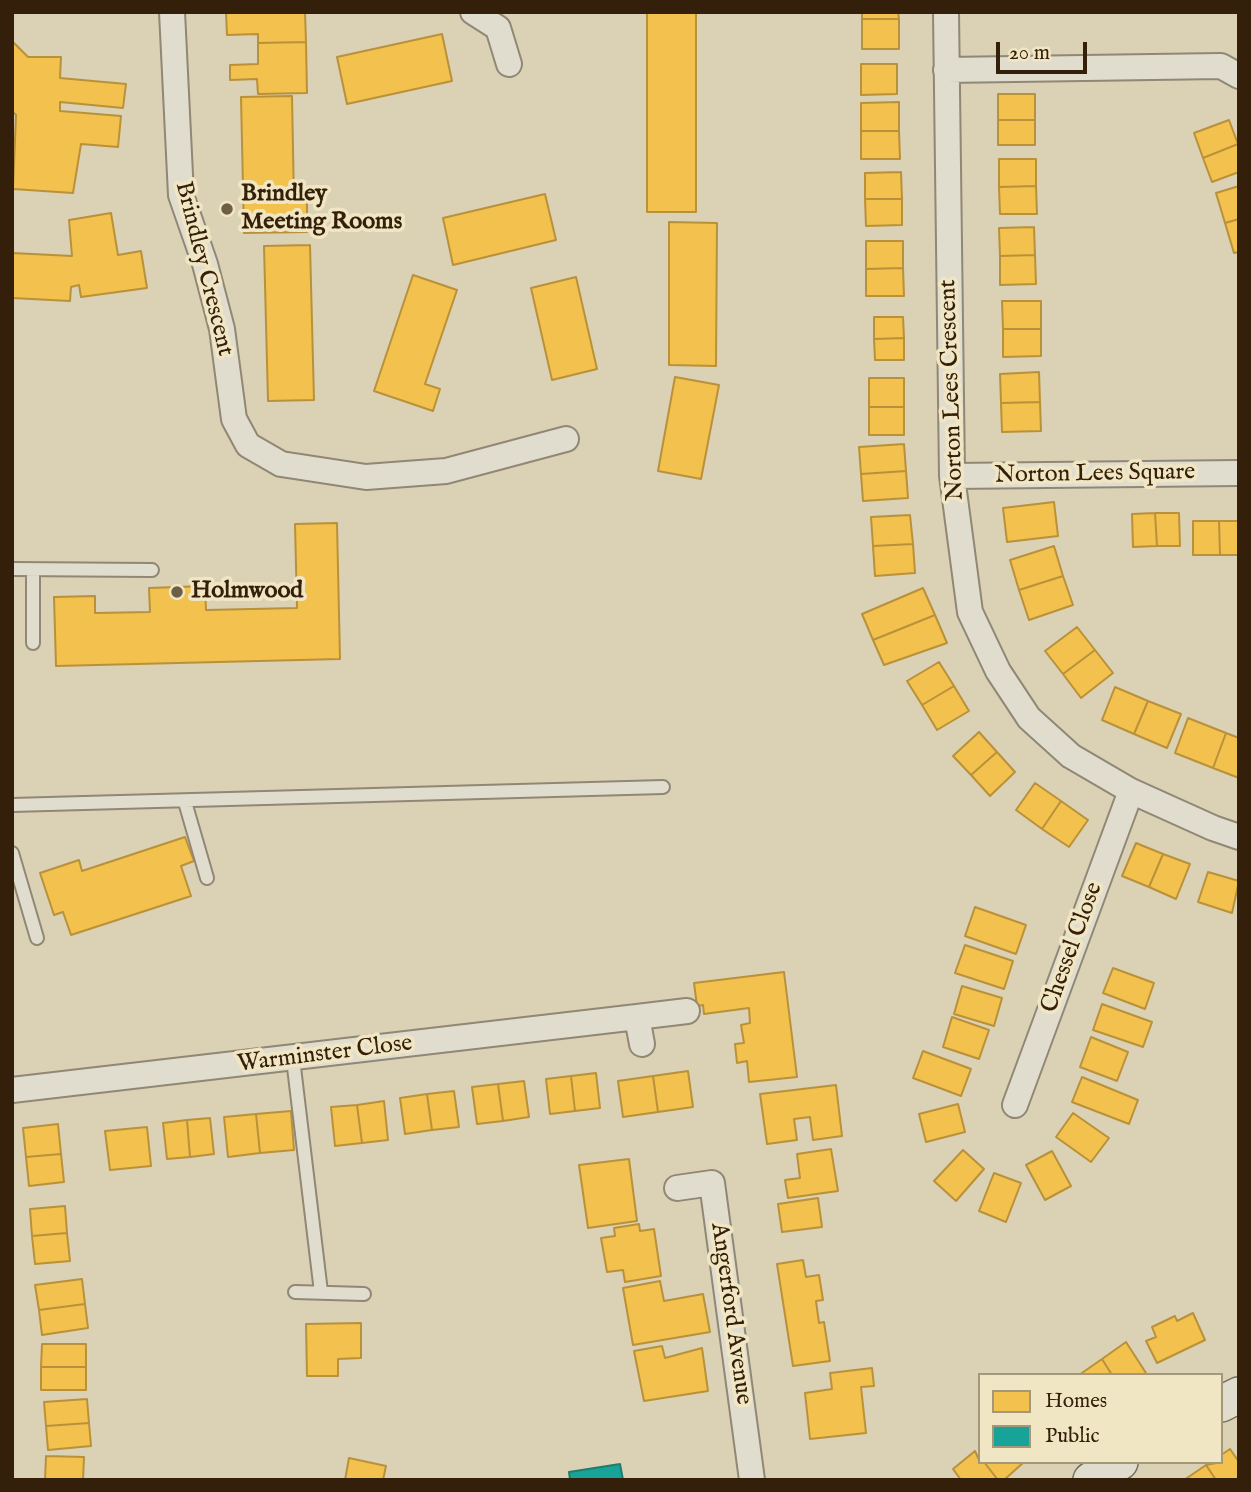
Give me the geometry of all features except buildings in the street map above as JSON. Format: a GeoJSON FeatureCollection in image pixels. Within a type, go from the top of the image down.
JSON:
{"type":"FeatureCollection","features":[{"type":"Feature","properties":{"kind":"street","name":"Brindley Crescent"},"geometry":{"type":"LineString","coordinates":[[172,12],[181,195],[205,264],[222,329],[234,419],[248,445],[281,464],[366,477],[446,471],[566,439]]}},
{"type":"Feature","properties":{"kind":"street"},"geometry":{"type":"LineString","coordinates":[[473,12],[498,29],[509,64]]}},
{"type":"Feature","properties":{"kind":"street","name":"Norton Lees Crescent"},"geometry":{"type":"LineString","coordinates":[[946,12],[952,476],[970,612],[998,671],[1029,718],[1070,756],[1130,791],[1239,837]]}},
{"type":"Feature","properties":{"kind":"street"},"geometry":{"type":"LineString","coordinates":[[946,70],[1221,66],[1239,76]]}},
{"type":"Feature","properties":{"kind":"street","name":"Norton Lees Square"},"geometry":{"type":"LineString","coordinates":[[952,476],[1239,473]]}},
{"type":"Feature","properties":{"kind":"street","name":"Chessel Close"},"geometry":{"type":"LineString","coordinates":[[1015,1105],[1130,791]]}},
{"type":"Feature","properties":{"kind":"street","name":"Warminster Close"},"geometry":{"type":"LineString","coordinates":[[12,1090],[687,1011]]}},
{"type":"Feature","properties":{"kind":"street"},"geometry":{"type":"LineString","coordinates":[[637,1017],[642,1044]]}},
{"type":"Feature","properties":{"kind":"street","name":"Angerford Avenue"},"geometry":{"type":"LineString","coordinates":[[677,1188],[712,1184],[752,1480]]}},
{"type":"Feature","properties":{"kind":"street"},"geometry":{"type":"LineString","coordinates":[[1223,1403],[1239,1395]]}},
{"type":"Feature","properties":{"kind":"street"},"geometry":{"type":"LineString","coordinates":[[1091,1480],[1117,1464]]}},
{"type":"Feature","properties":{"kind":"lane"},"geometry":{"type":"LineString","coordinates":[[12,569],[152,570]]}},
{"type":"Feature","properties":{"kind":"lane"},"geometry":{"type":"LineString","coordinates":[[33,570],[33,642]]}},
{"type":"Feature","properties":{"kind":"lane"},"geometry":{"type":"LineString","coordinates":[[12,804],[185,802],[663,787]]}},
{"type":"Feature","properties":{"kind":"lane"},"geometry":{"type":"LineString","coordinates":[[185,802],[207,878]]}},
{"type":"Feature","properties":{"kind":"lane"},"geometry":{"type":"LineString","coordinates":[[12,853],[37,938]]}},
{"type":"Feature","properties":{"kind":"lane"},"geometry":{"type":"LineString","coordinates":[[293,1059],[321,1292]]}},
{"type":"Feature","properties":{"kind":"lane"},"geometry":{"type":"LineString","coordinates":[[295,1292],[363,1294]]}},
{"type":"Feature","properties":{"kind":"place","name":"Brindley Meeting Rooms"},"geometry":{"type":"Point","coordinates":[227,209]}},
{"type":"Feature","properties":{"kind":"place","name":"Holmwood"},"geometry":{"type":"Point","coordinates":[177,592]}}]}
